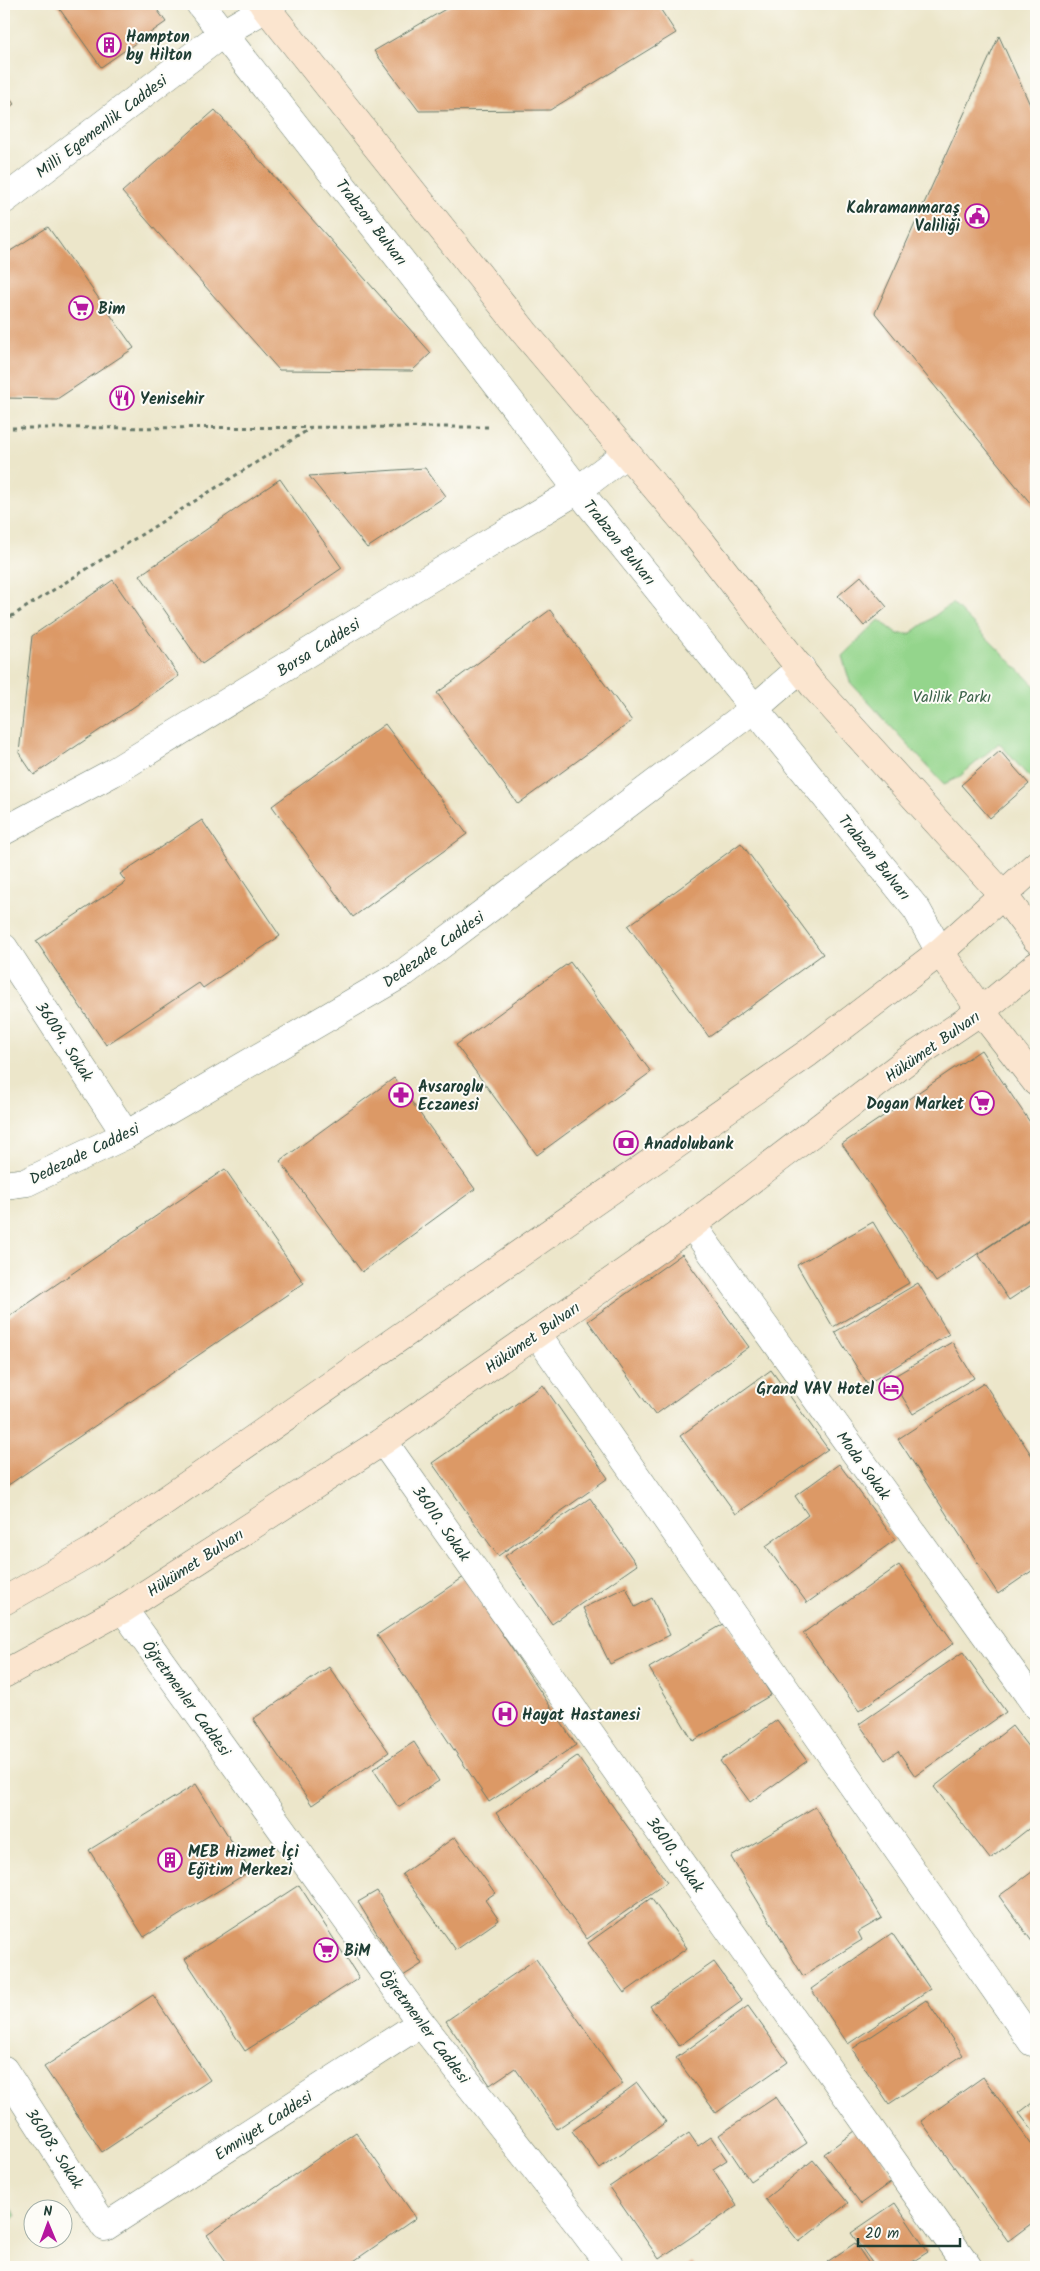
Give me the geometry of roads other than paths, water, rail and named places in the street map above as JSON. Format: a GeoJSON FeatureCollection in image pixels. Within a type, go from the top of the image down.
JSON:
{"type":"FeatureCollection","features":[{"type":"Feature","properties":{"kind":"main road"},"geometry":{"type":"LineString","coordinates":[[268,5],[525,333],[699,540],[800,668],[1004,896],[1036,939]]}},
{"type":"Feature","properties":{"kind":"main road"},"geometry":{"type":"LineString","coordinates":[[4,1600],[103,1544],[808,1052],[940,952],[1036,865]]}},
{"type":"Feature","properties":{"kind":"main road","name":"Trabzon Bulvarı"},"geometry":{"type":"LineString","coordinates":[[940,952],[981,1011],[1036,1082]]}},
{"type":"Feature","properties":{"kind":"main road","name":"Hükümet Bulvarı"},"geometry":{"type":"LineString","coordinates":[[4,1674],[122,1609],[384,1441],[692,1225],[904,1063],[981,1011],[1036,966]]}},
{"type":"Feature","properties":{"kind":"street","name":"Trabzon Bulvarı"},"geometry":{"type":"LineString","coordinates":[[200,4],[213,41],[530,427],[578,490],[917,910],[940,952]]}},
{"type":"Feature","properties":{"kind":"street","name":"Milli Egemenlik Caddesi"},"geometry":{"type":"LineString","coordinates":[[4,200],[213,41],[268,5]]}},
{"type":"Feature","properties":{"kind":"street","name":"Borsa Caddesi"},"geometry":{"type":"LineString","coordinates":[[4,831],[112,773],[415,587],[578,490],[626,453]]}},
{"type":"Feature","properties":{"kind":"street","name":"Dedezade Caddesi"},"geometry":{"type":"LineString","coordinates":[[4,1185],[27,1182],[126,1135],[405,972],[755,708],[800,668]]}},
{"type":"Feature","properties":{"kind":"street","name":"36004. Sokak"},"geometry":{"type":"LineString","coordinates":[[4,948],[126,1135]]}},
{"type":"Feature","properties":{"kind":"street","name":"Moda Sokak"},"geometry":{"type":"LineString","coordinates":[[692,1225],[1036,1706]]}},
{"type":"Feature","properties":{"kind":"street"},"geometry":{"type":"LineString","coordinates":[[536,1334],[1032,2042]]}},
{"type":"Feature","properties":{"kind":"street","name":"36010. Sokak"},"geometry":{"type":"LineString","coordinates":[[384,1441],[968,2267]]}},
{"type":"Feature","properties":{"kind":"street","name":"Öğretmenler Caddesi"},"geometry":{"type":"LineString","coordinates":[[122,1609],[421,2024],[611,2267]]}},
{"type":"Feature","properties":{"kind":"street","name":"Emniyet Caddesi"},"geometry":{"type":"LineString","coordinates":[[105,2227],[421,2024]]}},
{"type":"Feature","properties":{"kind":"street","name":"36008. Sokak"},"geometry":{"type":"LineString","coordinates":[[4,2070],[105,2227]]}},
{"type":"Feature","properties":{"kind":"place","name":"Hampton by Hilton"},"geometry":{"type":"Point","coordinates":[109,45]}},
{"type":"Feature","properties":{"kind":"place","name":"Kahramanmaraş Valiliği"},"geometry":{"type":"Point","coordinates":[977,216]}},
{"type":"Feature","properties":{"kind":"place","name":"Bim"},"geometry":{"type":"Point","coordinates":[81,308]}},
{"type":"Feature","properties":{"kind":"place","name":"Yenisehir"},"geometry":{"type":"Point","coordinates":[122,398]}},
{"type":"Feature","properties":{"kind":"place","name":"Avsaroglu Eczanesi"},"geometry":{"type":"Point","coordinates":[401,1095]}},
{"type":"Feature","properties":{"kind":"place","name":"Dogan Market"},"geometry":{"type":"Point","coordinates":[982,1103]}},
{"type":"Feature","properties":{"kind":"place","name":"Anadolubank"},"geometry":{"type":"Point","coordinates":[626,1143]}},
{"type":"Feature","properties":{"kind":"place","name":"Grand VAV Hotel"},"geometry":{"type":"Point","coordinates":[891,1388]}},
{"type":"Feature","properties":{"kind":"place","name":"Hayat Hastanesi"},"geometry":{"type":"Point","coordinates":[505,1714]}},
{"type":"Feature","properties":{"kind":"place","name":"MEB Hizmet İçi Eğitim Merkezi"},"geometry":{"type":"Point","coordinates":[170,1860]}},
{"type":"Feature","properties":{"kind":"place","name":"BiM"},"geometry":{"type":"Point","coordinates":[326,1950]}},
{"type":"Feature","properties":{"kind":"park label","name":"Valilik Parkı"},"geometry":{"type":"Point","coordinates":[952,696]}}]}
